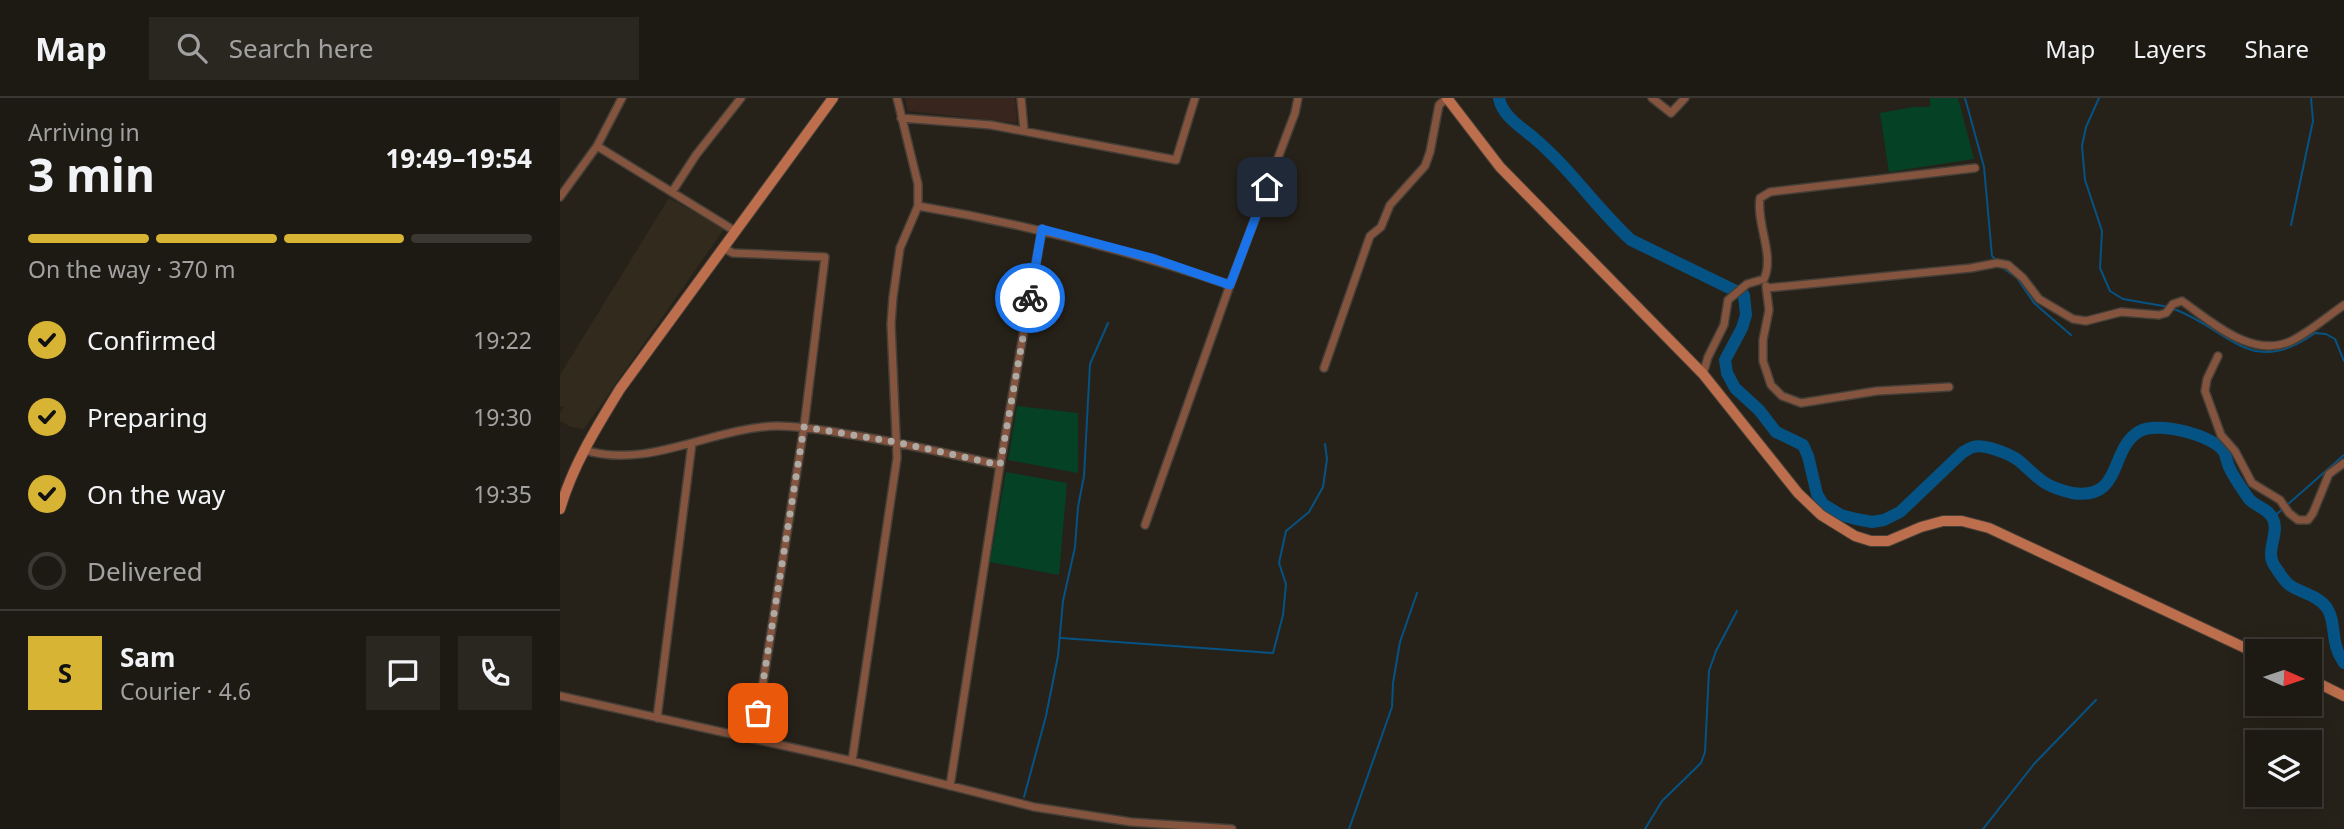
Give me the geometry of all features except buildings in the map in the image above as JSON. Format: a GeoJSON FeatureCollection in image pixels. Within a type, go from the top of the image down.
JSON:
{"type":"FeatureCollection","features":[{"type":"Feature","properties":{"kind":"main road"},"geometry":{"type":"LineString","coordinates":[[560,509],[584,450],[621,389],[833,98]]}},
{"type":"Feature","properties":{"kind":"main road"},"geometry":{"type":"LineString","coordinates":[[1447,98],[1500,167],[1703,374],[1798,494],[1821,515],[1854,536],[1871,541],[1888,541],[1921,527],[1943,522],[1962,521],[1989,528],[2245,648]]}},
{"type":"Feature","properties":{"kind":"main road"},"geometry":{"type":"LineString","coordinates":[[2322,685],[2344,696]]}},
{"type":"Feature","properties":{"kind":"street"},"geometry":{"type":"LineString","coordinates":[[560,197],[597,146],[622,98]]}},
{"type":"Feature","properties":{"kind":"street"},"geometry":{"type":"LineString","coordinates":[[672,192],[696,155],[741,98]]}},
{"type":"Feature","properties":{"kind":"street"},"geometry":{"type":"LineString","coordinates":[[852,761],[897,458],[891,324],[893,297],[900,248],[918,206],[918,184],[897,98]]}},
{"type":"Feature","properties":{"kind":"street"},"geometry":{"type":"LineString","coordinates":[[1021,98],[1024,130]]}},
{"type":"Feature","properties":{"kind":"street"},"geometry":{"type":"LineString","coordinates":[[901,118],[1024,130],[1176,160],[1195,98]]}},
{"type":"Feature","properties":{"kind":"street"},"geometry":{"type":"LineString","coordinates":[[1145,525],[1230,285],[1295,113],[1298,98]]}},
{"type":"Feature","properties":{"kind":"street"},"geometry":{"type":"LineString","coordinates":[[1324,368],[1370,236],[1381,227],[1390,205],[1425,166],[1439,105],[1447,98]]}},
{"type":"Feature","properties":{"kind":"street"},"geometry":{"type":"LineString","coordinates":[[1652,98],[1671,113],[1685,98]]}},
{"type":"Feature","properties":{"kind":"street"},"geometry":{"type":"LineString","coordinates":[[597,146],[736,231]]}},
{"type":"Feature","properties":{"kind":"street"},"geometry":{"type":"LineString","coordinates":[[1949,387],[1877,391],[1801,403],[1782,396],[1771,385],[1763,361],[1763,340],[1769,310],[1764,279],[1768,269],[1758,210],[1759,198],[1770,192],[1975,168]]}},
{"type":"Feature","properties":{"kind":"street"},"geometry":{"type":"LineString","coordinates":[[918,206],[1042,229],[1152,258],[1230,285]]}},
{"type":"Feature","properties":{"kind":"street"},"geometry":{"type":"LineString","coordinates":[[950,786],[1000,465],[1042,229]]}},
{"type":"Feature","properties":{"kind":"street"},"geometry":{"type":"LineString","coordinates":[[723,248],[733,253],[825,257],[804,427],[754,739]]}},
{"type":"Feature","properties":{"kind":"street"},"geometry":{"type":"LineString","coordinates":[[1767,288],[1971,268],[1997,262],[2008,265],[2023,278],[2039,299],[2073,319],[2086,321],[2121,312],[2159,315],[2166,313],[2173,304],[2182,301],[2232,335],[2255,345],[2292,341],[2344,305]]}},
{"type":"Feature","properties":{"kind":"street"},"geometry":{"type":"LineString","coordinates":[[1703,374],[1708,357],[1724,325],[1728,300],[1747,284],[1764,279]]}},
{"type":"Feature","properties":{"kind":"street"},"geometry":{"type":"LineString","coordinates":[[2218,356],[2207,379],[2205,391],[2221,435],[2235,451],[2252,483],[2280,500],[2298,520],[2308,520],[2329,474],[2344,463]]}},
{"type":"Feature","properties":{"kind":"street"},"geometry":{"type":"LineString","coordinates":[[584,450],[620,457],[643,455],[746,429],[804,427],[896,442],[1000,465]]}},
{"type":"Feature","properties":{"kind":"street"},"geometry":{"type":"LineString","coordinates":[[657,718],[692,443]]}},
{"type":"Feature","properties":{"kind":"street"},"geometry":{"type":"LineString","coordinates":[[560,696],[852,761],[1034,807],[1131,822],[1232,829]]}},
{"type":"Feature","properties":{"kind":"shaded area"},"geometry":{"type":"Polygon","coordinates":[[[905,98],[1015,98],[1017,123],[908,111],[905,98]]]}},
{"type":"Feature","properties":{"kind":"shaded area"},"geometry":{"type":"Polygon","coordinates":[[[669,198],[724,229],[584,429],[571,427],[560,421],[560,413],[564,407],[560,406],[560,375],[669,198]]]}},
{"type":"Feature","properties":{"kind":"green space"},"geometry":{"type":"Polygon","coordinates":[[[1930,98],[1958,98],[1974,159],[1889,172],[1880,113],[1930,107],[1930,98]]]}},
{"type":"Feature","properties":{"kind":"green space"},"geometry":{"type":"Polygon","coordinates":[[[1017,406],[1078,413],[1078,473],[1008,460],[1017,406]]]}},
{"type":"Feature","properties":{"kind":"green space"},"geometry":{"type":"Polygon","coordinates":[[[1006,472],[1067,483],[1059,575],[990,562],[1006,472]]]}},
{"type":"Feature","properties":{"kind":"waterway"},"geometry":{"type":"LineString","coordinates":[[1499,98],[1508,116],[1560,163],[1631,240],[1744,295],[1746,315],[1725,360],[1727,373],[1735,388],[1759,410],[1776,432],[1803,445],[1817,494],[1823,504],[1841,515],[1856,519],[1872,522],[1884,520],[1900,512],[1963,452],[1978,446],[2014,457],[2039,479],[2053,487],[2072,493],[2089,493],[2108,482],[2123,449],[2140,431],[2148,428],[2185,431],[2218,446],[2224,452],[2231,471],[2249,499],[2271,515],[2275,524],[2271,553],[2274,565],[2288,584],[2315,598],[2327,608],[2334,639],[2344,663]]}},
{"type":"Feature","properties":{"kind":"waterway"},"geometry":{"type":"LineString","coordinates":[[1965,98],[1984,167],[1992,256],[1995,259]]}},
{"type":"Feature","properties":{"kind":"waterway"},"geometry":{"type":"LineString","coordinates":[[2099,98],[2086,127],[2082,146],[2085,180],[2102,231],[2100,268],[2110,291],[2123,299],[2169,307]]}},
{"type":"Feature","properties":{"kind":"waterway"},"geometry":{"type":"LineString","coordinates":[[2291,225],[2313,121],[2311,98]]}},
{"type":"Feature","properties":{"kind":"waterway"},"geometry":{"type":"LineString","coordinates":[[2003,268],[2017,278],[2034,303],[2071,335]]}},
{"type":"Feature","properties":{"kind":"waterway"},"geometry":{"type":"LineString","coordinates":[[2174,309],[2226,338],[2257,351],[2274,352],[2293,346],[2315,333],[2326,334],[2335,339],[2344,361]]}},
{"type":"Feature","properties":{"kind":"waterway"},"geometry":{"type":"LineString","coordinates":[[1024,797],[1046,716],[1058,656],[1063,601],[1075,547],[1084,476],[1090,364],[1108,323]]}},
{"type":"Feature","properties":{"kind":"waterway"},"geometry":{"type":"LineString","coordinates":[[1061,638],[1273,653],[1283,615],[1286,584],[1279,563],[1286,531],[1309,512],[1323,487],[1327,459],[1325,444]]}},
{"type":"Feature","properties":{"kind":"waterway"},"geometry":{"type":"LineString","coordinates":[[2287,505],[2344,455]]}},
{"type":"Feature","properties":{"kind":"waterway"},"geometry":{"type":"LineString","coordinates":[[2273,517],[2283,509]]}},
{"type":"Feature","properties":{"kind":"waterway"},"geometry":{"type":"LineString","coordinates":[[1349,829],[1392,707],[1400,642],[1417,593]]}},
{"type":"Feature","properties":{"kind":"waterway"},"geometry":{"type":"LineString","coordinates":[[1645,829],[1662,801],[1701,763],[1705,752],[1709,671],[1716,651],[1737,611]]}},
{"type":"Feature","properties":{"kind":"waterway"},"geometry":{"type":"LineString","coordinates":[[1983,829],[2034,764],[2096,700]]}},
{"type":"Feature","properties":{"kind":"way so far"},"geometry":{"type":"LineString","coordinates":[[758,713],[804,427],[896,442],[1000,465],[1030,298]]}},
{"type":"Feature","properties":{"kind":"route"},"geometry":{"type":"LineString","coordinates":[[1030,298],[1042,229],[1152,258],[1230,285],[1267,187]]}}]}
